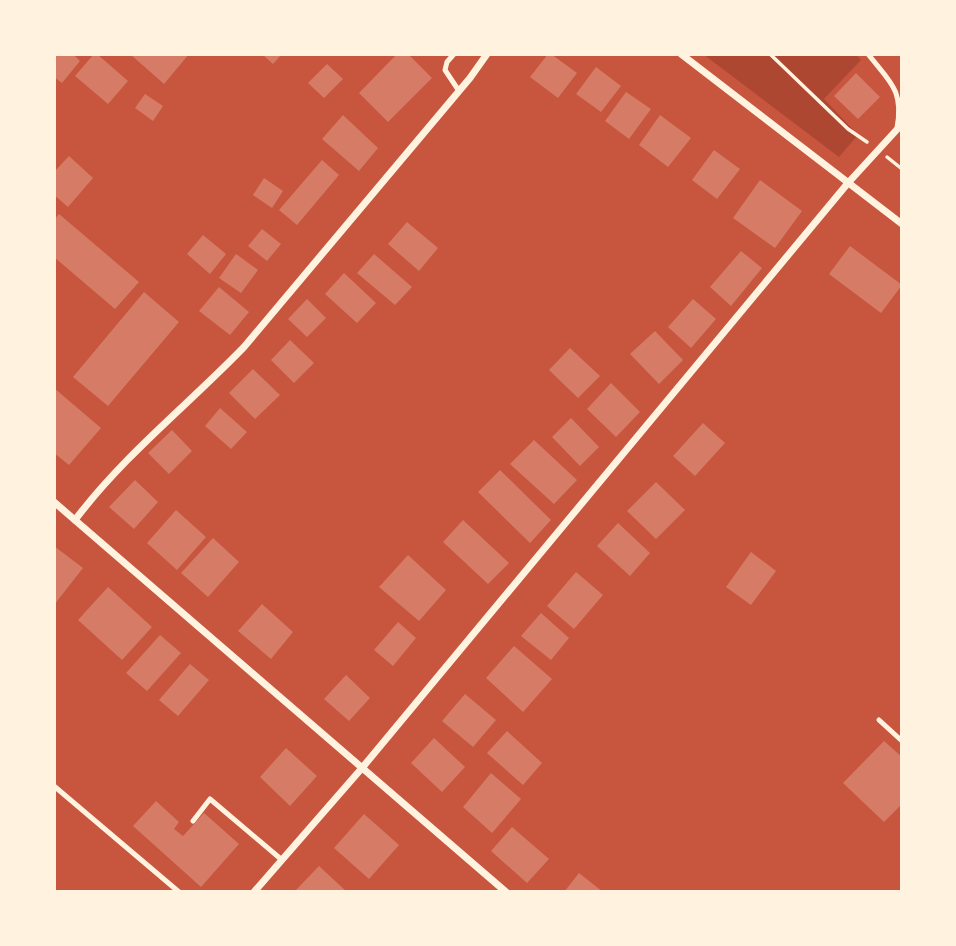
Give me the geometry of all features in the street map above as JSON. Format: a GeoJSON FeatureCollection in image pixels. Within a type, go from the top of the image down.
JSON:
{"type":"FeatureCollection","features":[{"type":"Feature","properties":{"kind":"street"},"geometry":{"type":"LineString","coordinates":[[75,520],[100,487],[126,460],[244,347],[487,54]]}},
{"type":"Feature","properties":{"kind":"street"},"geometry":{"type":"LineString","coordinates":[[681,54],[902,224]]}},
{"type":"Feature","properties":{"kind":"street"},"geometry":{"type":"LineString","coordinates":[[254,892],[362,768],[848,183],[899,127]]}},
{"type":"Feature","properties":{"kind":"street"},"geometry":{"type":"LineString","coordinates":[[54,502],[506,892]]}},
{"type":"Feature","properties":{"kind":"lane"},"geometry":{"type":"LineString","coordinates":[[454,54],[445,69],[459,91]]}},
{"type":"Feature","properties":{"kind":"lane"},"geometry":{"type":"LineString","coordinates":[[868,54],[896,91],[900,101],[899,127]]}},
{"type":"Feature","properties":{"kind":"lane"},"geometry":{"type":"LineString","coordinates":[[878,720],[902,741]]}},
{"type":"Feature","properties":{"kind":"lane"},"geometry":{"type":"LineString","coordinates":[[54,786],[179,892]]}},
{"type":"Feature","properties":{"kind":"lane"},"geometry":{"type":"LineString","coordinates":[[193,821],[210,799],[282,860]]}},
{"type":"Feature","properties":{"kind":"path"},"geometry":{"type":"LineString","coordinates":[[770,54],[848,129],[902,169]]}},
{"type":"Feature","properties":{"kind":"shaded area"},"geometry":{"type":"Polygon","coordinates":[[[703,54],[856,54],[861,60],[824,99],[858,135],[839,157],[703,54]]]}},
{"type":"Feature","properties":{"kind":"building"},"geometry":{"type":"Polygon","coordinates":[[[54,54],[73,54],[80,61],[62,83],[54,77],[54,54]]]}},
{"type":"Feature","properties":{"kind":"building"},"geometry":{"type":"Polygon","coordinates":[[[94,54],[128,81],[108,104],[75,76],[94,54]]]}},
{"type":"Feature","properties":{"kind":"building"},"geometry":{"type":"Polygon","coordinates":[[[130,54],[189,54],[164,84],[130,54]]]}},
{"type":"Feature","properties":{"kind":"building"},"geometry":{"type":"Polygon","coordinates":[[[262,54],[282,54],[273,64],[262,54]]]}},
{"type":"Feature","properties":{"kind":"building"},"geometry":{"type":"Polygon","coordinates":[[[397,54],[408,54],[432,78],[388,122],[359,93],[397,54]]]}},
{"type":"Feature","properties":{"kind":"building"},"geometry":{"type":"Polygon","coordinates":[[[548,54],[577,73],[558,98],[530,77],[548,54]]]}},
{"type":"Feature","properties":{"kind":"building"},"geometry":{"type":"Polygon","coordinates":[[[327,64],[343,79],[324,98],[308,83],[327,64]]]}},
{"type":"Feature","properties":{"kind":"building"},"geometry":{"type":"Polygon","coordinates":[[[596,67],[621,86],[601,112],[576,94],[596,67]]]}},
{"type":"Feature","properties":{"kind":"building"},"geometry":{"type":"Polygon","coordinates":[[[856,73],[880,97],[858,119],[834,96],[856,73]]]}},
{"type":"Feature","properties":{"kind":"building"},"geometry":{"type":"Polygon","coordinates":[[[626,92],[651,109],[629,139],[605,121],[626,92]]]}},
{"type":"Feature","properties":{"kind":"building"},"geometry":{"type":"Polygon","coordinates":[[[145,94],[163,106],[153,121],[135,108],[145,94]]]}},
{"type":"Feature","properties":{"kind":"building"},"geometry":{"type":"Polygon","coordinates":[[[343,115],[378,148],[359,171],[322,139],[343,115]]]}},
{"type":"Feature","properties":{"kind":"building"},"geometry":{"type":"Polygon","coordinates":[[[660,115],[691,138],[668,167],[639,145],[660,115]]]}},
{"type":"Feature","properties":{"kind":"building"},"geometry":{"type":"Polygon","coordinates":[[[714,150],[740,169],[717,199],[692,180],[714,150]]]}},
{"type":"Feature","properties":{"kind":"building"},"geometry":{"type":"Polygon","coordinates":[[[69,156],[93,178],[68,207],[54,195],[54,172],[69,156]]]}},
{"type":"Feature","properties":{"kind":"building"},"geometry":{"type":"Polygon","coordinates":[[[322,160],[339,175],[297,225],[279,210],[322,160]]]}},
{"type":"Feature","properties":{"kind":"building"},"geometry":{"type":"Polygon","coordinates":[[[264,178],[283,191],[272,208],[253,195],[264,178]]]}},
{"type":"Feature","properties":{"kind":"building"},"geometry":{"type":"Polygon","coordinates":[[[760,180],[802,211],[775,248],[733,218],[760,180]]]}},
{"type":"Feature","properties":{"kind":"building"},"geometry":{"type":"Polygon","coordinates":[[[59,214],[139,282],[115,309],[54,257],[54,220],[59,214]]]}},
{"type":"Feature","properties":{"kind":"building"},"geometry":{"type":"Polygon","coordinates":[[[407,222],[438,248],[419,271],[388,244],[407,222]]]}},
{"type":"Feature","properties":{"kind":"building"},"geometry":{"type":"Polygon","coordinates":[[[262,229],[281,244],[267,261],[248,246],[262,229]]]}},
{"type":"Feature","properties":{"kind":"building"},"geometry":{"type":"Polygon","coordinates":[[[203,235],[226,254],[210,274],[187,254],[203,235]]]}},
{"type":"Feature","properties":{"kind":"building"},"geometry":{"type":"Polygon","coordinates":[[[850,246],[902,285],[881,313],[829,274],[850,246]]]}},
{"type":"Feature","properties":{"kind":"building"},"geometry":{"type":"Polygon","coordinates":[[[741,251],[762,268],[731,306],[710,287],[741,251]]]}},
{"type":"Feature","properties":{"kind":"building"},"geometry":{"type":"Polygon","coordinates":[[[236,254],[258,270],[241,293],[219,278],[236,254]]]}},
{"type":"Feature","properties":{"kind":"building"},"geometry":{"type":"Polygon","coordinates":[[[374,254],[412,287],[395,305],[357,273],[374,254]]]}},
{"type":"Feature","properties":{"kind":"building"},"geometry":{"type":"Polygon","coordinates":[[[344,273],[376,303],[357,323],[325,294],[344,273]]]}},
{"type":"Feature","properties":{"kind":"building"},"geometry":{"type":"Polygon","coordinates":[[[219,287],[249,312],[230,335],[199,311],[219,287]]]}},
{"type":"Feature","properties":{"kind":"building"},"geometry":{"type":"Polygon","coordinates":[[[144,292],[179,322],[108,406],[73,377],[144,292]]]}},
{"type":"Feature","properties":{"kind":"building"},"geometry":{"type":"Polygon","coordinates":[[[307,299],[326,318],[307,337],[288,319],[307,299]]]}},
{"type":"Feature","properties":{"kind":"building"},"geometry":{"type":"Polygon","coordinates":[[[693,299],[716,319],[691,348],[668,327],[693,299]]]}},
{"type":"Feature","properties":{"kind":"building"},"geometry":{"type":"Polygon","coordinates":[[[655,331],[683,360],[659,384],[630,354],[655,331]]]}},
{"type":"Feature","properties":{"kind":"building"},"geometry":{"type":"Polygon","coordinates":[[[290,340],[314,363],[294,383],[271,360],[290,340]]]}},
{"type":"Feature","properties":{"kind":"building"},"geometry":{"type":"Polygon","coordinates":[[[570,348],[600,376],[578,398],[549,370],[570,348]]]}},
{"type":"Feature","properties":{"kind":"building"},"geometry":{"type":"Polygon","coordinates":[[[253,369],[280,395],[255,419],[229,393],[253,369]]]}},
{"type":"Feature","properties":{"kind":"building"},"geometry":{"type":"Polygon","coordinates":[[[611,383],[640,412],[616,437],[587,409],[611,383]]]}},
{"type":"Feature","properties":{"kind":"building"},"geometry":{"type":"Polygon","coordinates":[[[54,388],[101,428],[69,465],[54,453],[54,388]]]}},
{"type":"Feature","properties":{"kind":"building"},"geometry":{"type":"Polygon","coordinates":[[[220,408],[247,432],[231,449],[205,426],[220,408]]]}},
{"type":"Feature","properties":{"kind":"building"},"geometry":{"type":"Polygon","coordinates":[[[571,418],[599,447],[580,466],[552,437],[571,418]]]}},
{"type":"Feature","properties":{"kind":"building"},"geometry":{"type":"Polygon","coordinates":[[[703,423],[725,443],[695,476],[673,456],[703,423]]]}},
{"type":"Feature","properties":{"kind":"building"},"geometry":{"type":"Polygon","coordinates":[[[172,430],[192,451],[169,474],[148,453],[172,430]]]}},
{"type":"Feature","properties":{"kind":"building"},"geometry":{"type":"Polygon","coordinates":[[[534,440],[577,480],[554,504],[510,464],[534,440]]]}},
{"type":"Feature","properties":{"kind":"building"},"geometry":{"type":"Polygon","coordinates":[[[500,470],[551,520],[530,543],[478,492],[500,470]]]}},
{"type":"Feature","properties":{"kind":"building"},"geometry":{"type":"Polygon","coordinates":[[[135,480],[158,502],[134,529],[109,507],[135,480]]]}},
{"type":"Feature","properties":{"kind":"building"},"geometry":{"type":"Polygon","coordinates":[[[656,482],[685,510],[656,539],[627,511],[656,482]]]}},
{"type":"Feature","properties":{"kind":"building"},"geometry":{"type":"Polygon","coordinates":[[[176,510],[206,537],[177,570],[147,543],[176,510]]]}},
{"type":"Feature","properties":{"kind":"building"},"geometry":{"type":"Polygon","coordinates":[[[463,520],[509,563],[488,584],[443,542],[463,520]]]}},
{"type":"Feature","properties":{"kind":"building"},"geometry":{"type":"Polygon","coordinates":[[[618,523],[650,553],[630,576],[597,546],[618,523]]]}},
{"type":"Feature","properties":{"kind":"building"},"geometry":{"type":"Polygon","coordinates":[[[213,538],[239,562],[208,597],[181,573],[213,538]]]}},
{"type":"Feature","properties":{"kind":"building"},"geometry":{"type":"Polygon","coordinates":[[[54,546],[83,568],[54,605],[54,546]]]}},
{"type":"Feature","properties":{"kind":"building"},"geometry":{"type":"Polygon","coordinates":[[[751,552],[776,571],[751,605],[726,587],[751,552]]]}},
{"type":"Feature","properties":{"kind":"building"},"geometry":{"type":"Polygon","coordinates":[[[408,555],[446,590],[419,621],[379,587],[408,555]]]}},
{"type":"Feature","properties":{"kind":"building"},"geometry":{"type":"Polygon","coordinates":[[[576,572],[603,595],[574,629],[547,606],[576,572]]]}},
{"type":"Feature","properties":{"kind":"building"},"geometry":{"type":"Polygon","coordinates":[[[108,587],[152,627],[122,660],[78,620],[108,587]]]}},
{"type":"Feature","properties":{"kind":"building"},"geometry":{"type":"Polygon","coordinates":[[[262,604],[293,632],[271,659],[238,631],[262,604]]]}},
{"type":"Feature","properties":{"kind":"building"},"geometry":{"type":"Polygon","coordinates":[[[541,613],[569,638],[551,660],[521,636],[541,613]]]}},
{"type":"Feature","properties":{"kind":"building"},"geometry":{"type":"Polygon","coordinates":[[[398,622],[416,638],[393,666],[374,650],[398,622]]]}},
{"type":"Feature","properties":{"kind":"building"},"geometry":{"type":"Polygon","coordinates":[[[160,635],[181,653],[147,691],[126,673],[160,635]]]}},
{"type":"Feature","properties":{"kind":"building"},"geometry":{"type":"Polygon","coordinates":[[[514,646],[552,679],[523,712],[486,678],[514,646]]]}},
{"type":"Feature","properties":{"kind":"building"},"geometry":{"type":"Polygon","coordinates":[[[190,664],[209,680],[178,716],[159,700],[190,664]]]}},
{"type":"Feature","properties":{"kind":"building"},"geometry":{"type":"Polygon","coordinates":[[[346,675],[370,698],[349,721],[324,699],[346,675]]]}},
{"type":"Feature","properties":{"kind":"building"},"geometry":{"type":"Polygon","coordinates":[[[465,694],[496,720],[473,747],[442,721],[465,694]]]}},
{"type":"Feature","properties":{"kind":"building"},"geometry":{"type":"Polygon","coordinates":[[[507,731],[542,763],[523,785],[487,753],[507,731]]]}},
{"type":"Feature","properties":{"kind":"building"},"geometry":{"type":"Polygon","coordinates":[[[434,738],[465,767],[442,792],[411,763],[434,738]]]}},
{"type":"Feature","properties":{"kind":"building"},"geometry":{"type":"Polygon","coordinates":[[[884,741],[902,757],[902,804],[884,822],[843,783],[884,741]]]}},
{"type":"Feature","properties":{"kind":"building"},"geometry":{"type":"Polygon","coordinates":[[[286,748],[317,776],[290,806],[260,777],[286,748]]]}},
{"type":"Feature","properties":{"kind":"building"},"geometry":{"type":"Polygon","coordinates":[[[491,773],[521,799],[492,833],[463,807],[491,773]]]}},
{"type":"Feature","properties":{"kind":"building"},"geometry":{"type":"Polygon","coordinates":[[[156,801],[179,822],[174,829],[183,836],[204,813],[239,844],[201,887],[133,826],[156,801]]]}},
{"type":"Feature","properties":{"kind":"building"},"geometry":{"type":"Polygon","coordinates":[[[364,814],[399,845],[369,879],[334,848],[364,814]]]}},
{"type":"Feature","properties":{"kind":"building"},"geometry":{"type":"Polygon","coordinates":[[[512,827],[549,859],[527,883],[491,851],[512,827]]]}},
{"type":"Feature","properties":{"kind":"building"},"geometry":{"type":"Polygon","coordinates":[[[319,866],[347,892],[296,890],[319,866]]]}},
{"type":"Feature","properties":{"kind":"building"},"geometry":{"type":"Polygon","coordinates":[[[579,873],[603,892],[564,892],[579,873]]]}}]}
